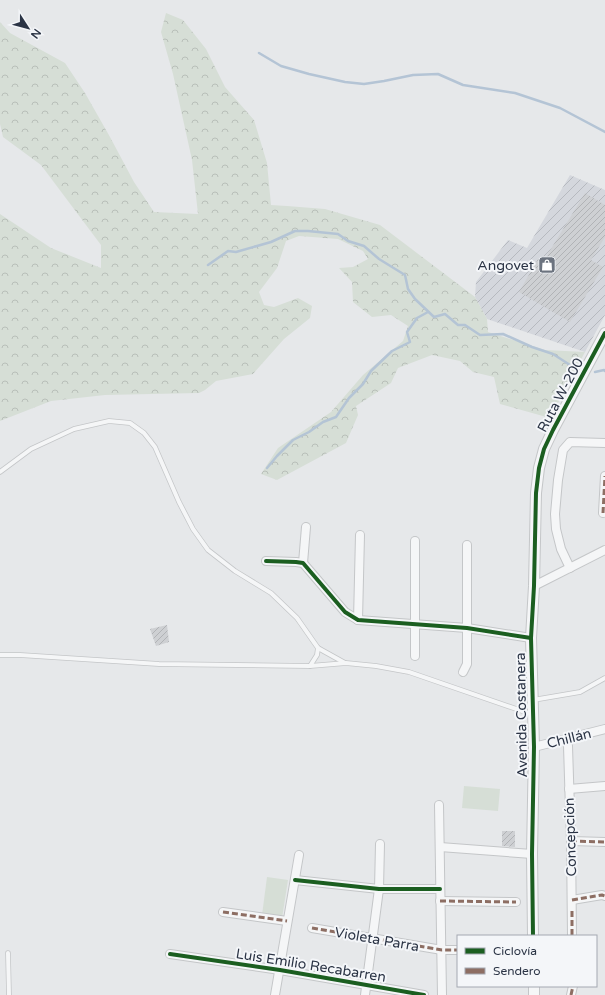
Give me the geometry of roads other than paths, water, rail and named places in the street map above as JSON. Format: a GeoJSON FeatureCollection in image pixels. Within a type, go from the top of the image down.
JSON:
{"type":"FeatureCollection","features":[{"type":"Feature","properties":{"kind":"street","name":"Ruta W-200"},"geometry":{"type":"LineString","coordinates":[[536,493],[539,468],[544,450],[553,430],[605,333]]}},
{"type":"Feature","properties":{"kind":"street"},"geometry":{"type":"LineString","coordinates":[[570,568],[560,549],[556,530],[555,514],[558,480],[563,450],[570,442],[605,443]]}},
{"type":"Feature","properties":{"kind":"street"},"geometry":{"type":"LineString","coordinates":[[603,513],[605,476]]}},
{"type":"Feature","properties":{"kind":"street","name":"Avenida Costanera"},"geometry":{"type":"LineString","coordinates":[[533,935],[532,854],[534,747],[531,638],[534,586],[536,493]]}},
{"type":"Feature","properties":{"kind":"street"},"geometry":{"type":"LineString","coordinates":[[303,563],[306,527]]}},
{"type":"Feature","properties":{"kind":"street"},"geometry":{"type":"LineString","coordinates":[[358,620],[360,535]]}},
{"type":"Feature","properties":{"kind":"street"},"geometry":{"type":"LineString","coordinates":[[415,541],[415,656]]}},
{"type":"Feature","properties":{"kind":"street"},"geometry":{"type":"LineString","coordinates":[[463,672],[467,664],[467,545]]}},
{"type":"Feature","properties":{"kind":"street"},"geometry":{"type":"LineString","coordinates":[[534,586],[551,579],[605,550]]}},
{"type":"Feature","properties":{"kind":"street"},"geometry":{"type":"LineString","coordinates":[[266,561],[303,563],[345,612],[358,620],[467,628],[531,638]]}},
{"type":"Feature","properties":{"kind":"street","name":"Chillán"},"geometry":{"type":"LineString","coordinates":[[534,747],[605,729]]}},
{"type":"Feature","properties":{"kind":"street","name":"Concepción"},"geometry":{"type":"LineString","coordinates":[[566,739],[568,746],[571,841],[572,935]]}},
{"type":"Feature","properties":{"kind":"street"},"geometry":{"type":"LineString","coordinates":[[569,789],[605,786]]}},
{"type":"Feature","properties":{"kind":"street"},"geometry":{"type":"LineString","coordinates":[[439,805],[442,995]]}},
{"type":"Feature","properties":{"kind":"street"},"geometry":{"type":"LineString","coordinates":[[571,841],[605,842]]}},
{"type":"Feature","properties":{"kind":"street"},"geometry":{"type":"LineString","coordinates":[[365,995],[380,889],[380,844]]}},
{"type":"Feature","properties":{"kind":"street"},"geometry":{"type":"LineString","coordinates":[[440,847],[532,854]]}},
{"type":"Feature","properties":{"kind":"street"},"geometry":{"type":"LineString","coordinates":[[275,995],[299,855]]}},
{"type":"Feature","properties":{"kind":"street"},"geometry":{"type":"LineString","coordinates":[[295,880],[380,889],[440,889]]}},
{"type":"Feature","properties":{"kind":"street"},"geometry":{"type":"LineString","coordinates":[[572,900],[602,895],[605,896]]}},
{"type":"Feature","properties":{"kind":"street"},"geometry":{"type":"LineString","coordinates":[[440,901],[516,902]]}},
{"type":"Feature","properties":{"kind":"street"},"geometry":{"type":"LineString","coordinates":[[223,912],[287,922]]}},
{"type":"Feature","properties":{"kind":"street","name":"Violeta Parra"},"geometry":{"type":"LineString","coordinates":[[312,928],[442,950],[457,950]]}},
{"type":"Feature","properties":{"kind":"street","name":"Luis Emilio Recabarren"},"geometry":{"type":"LineString","coordinates":[[170,954],[280,970],[424,995]]}},
{"type":"Feature","properties":{"kind":"lane"},"geometry":{"type":"LineString","coordinates":[[0,472],[31,449],[74,429],[109,421],[130,423],[144,433],[155,447],[192,529],[208,550],[235,571],[271,593],[297,618],[318,648],[346,663]]}},
{"type":"Feature","properties":{"kind":"lane"},"geometry":{"type":"LineString","coordinates":[[310,666],[318,648]]}},
{"type":"Feature","properties":{"kind":"lane"},"geometry":{"type":"LineString","coordinates":[[0,655],[159,664],[310,666],[346,663],[376,666],[409,672],[532,713]]}},
{"type":"Feature","properties":{"kind":"lane"},"geometry":{"type":"LineString","coordinates":[[532,700],[580,692],[605,678]]}},
{"type":"Feature","properties":{"kind":"lane"},"geometry":{"type":"LineString","coordinates":[[8,953],[9,995]]}},
{"type":"Feature","properties":{"kind":"waterway"},"geometry":{"type":"LineString","coordinates":[[259,53],[281,66],[345,82],[364,84],[413,75],[438,74],[463,85],[515,93],[560,108],[605,132]]}},
{"type":"Feature","properties":{"kind":"waterway"},"geometry":{"type":"LineString","coordinates":[[208,265],[228,251],[236,252],[271,242],[295,231],[338,234],[348,241],[364,246],[379,259],[405,275],[408,289],[415,299],[434,317],[445,314],[458,325],[465,325],[480,335],[503,334],[532,347],[553,354],[570,365]]}},
{"type":"Feature","properties":{"kind":"waterway"},"geometry":{"type":"LineString","coordinates":[[267,468],[293,440],[309,432],[323,422],[336,417],[349,398],[363,384],[371,371],[392,351],[410,342],[407,332],[417,318],[428,312]]}},
{"type":"Feature","properties":{"kind":"waterway"},"geometry":{"type":"LineString","coordinates":[[595,372],[605,371]]}},
{"type":"Feature","properties":{"kind":"place","name":"Angovet"},"geometry":{"type":"Point","coordinates":[547,265]}}]}
